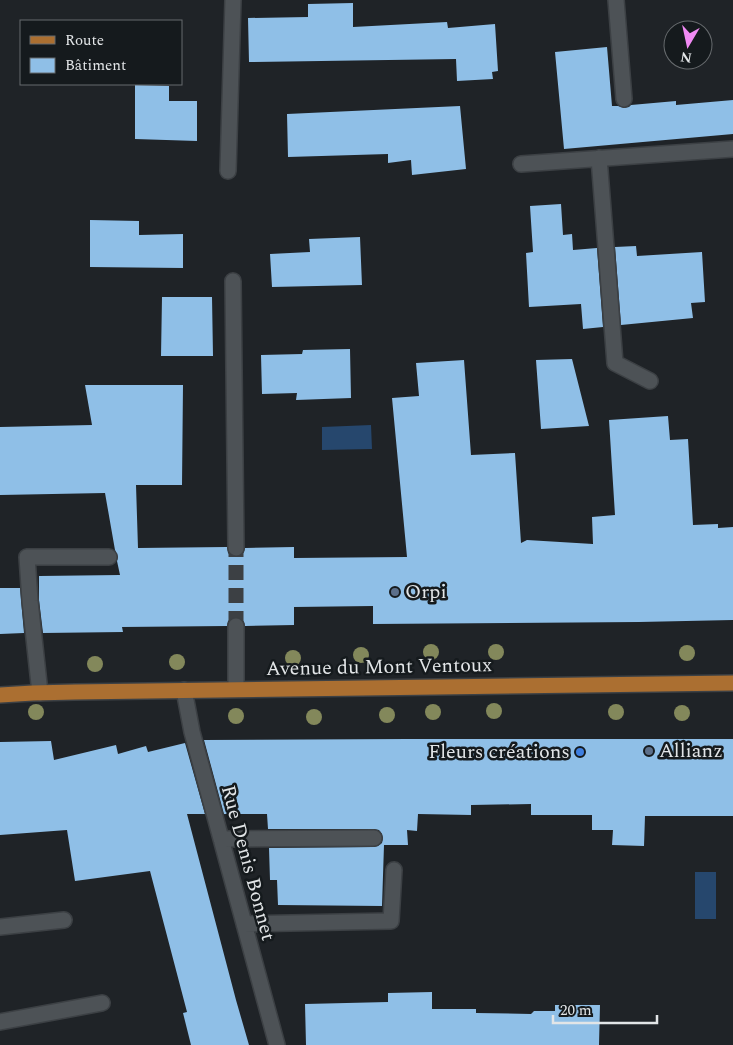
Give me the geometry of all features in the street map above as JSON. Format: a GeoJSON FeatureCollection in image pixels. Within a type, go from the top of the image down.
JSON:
{"type":"FeatureCollection","features":[{"type":"Feature","properties":{"kind":"main road","name":"Avenue du Mont Ventoux"},"geometry":{"type":"LineString","coordinates":[[0,695],[236,689],[730,684]]}},
{"type":"Feature","properties":{"kind":"main road","name":"Avenue du Mont Ventoux"},"geometry":{"type":"LineString","coordinates":[[0,690],[37,693]]}},
{"type":"Feature","properties":{"kind":"street"},"geometry":{"type":"LineString","coordinates":[[228,171],[233,0]]}},
{"type":"Feature","properties":{"kind":"street"},"geometry":{"type":"LineString","coordinates":[[616,0],[624,99]]}},
{"type":"Feature","properties":{"kind":"street"},"geometry":{"type":"LineString","coordinates":[[521,164],[733,149]]}},
{"type":"Feature","properties":{"kind":"street"},"geometry":{"type":"LineString","coordinates":[[599,158],[615,363],[650,381]]}},
{"type":"Feature","properties":{"kind":"street"},"geometry":{"type":"LineString","coordinates":[[233,280],[236,548]]}},
{"type":"Feature","properties":{"kind":"street"},"geometry":{"type":"LineString","coordinates":[[37,693],[27,557],[109,557]]}},
{"type":"Feature","properties":{"kind":"street"},"geometry":{"type":"LineString","coordinates":[[236,626],[236,689]]}},
{"type":"Feature","properties":{"kind":"street","name":"Rue Denis Bonnet"},"geometry":{"type":"LineString","coordinates":[[184,690],[192,732],[277,1045]]}},
{"type":"Feature","properties":{"kind":"street"},"geometry":{"type":"LineString","coordinates":[[221,839],[374,838]]}},
{"type":"Feature","properties":{"kind":"street"},"geometry":{"type":"LineString","coordinates":[[244,924],[391,921],[394,870]]}},
{"type":"Feature","properties":{"kind":"street"},"geometry":{"type":"LineString","coordinates":[[0,927],[64,920]]}},
{"type":"Feature","properties":{"kind":"street"},"geometry":{"type":"LineString","coordinates":[[0,1022],[102,1003]]}},
{"type":"Feature","properties":{"kind":"water"},"geometry":{"type":"Polygon","coordinates":[[[371,425],[372,449],[322,450],[322,427],[371,425]]]}},
{"type":"Feature","properties":{"kind":"water"},"geometry":{"type":"Polygon","coordinates":[[[695,872],[716,872],[716,919],[695,919],[695,872]]]}},
{"type":"Feature","properties":{"kind":"building"},"geometry":{"type":"Polygon","coordinates":[[[353,3],[353,27],[447,22],[448,28],[495,24],[498,71],[492,72],[493,79],[457,81],[456,59],[249,62],[248,18],[308,17],[308,4],[353,3]]]}},
{"type":"Feature","properties":{"kind":"building"},"geometry":{"type":"Polygon","coordinates":[[[607,47],[612,106],[624,108],[631,105],[676,101],[676,105],[733,100],[733,134],[564,149],[555,52],[607,47]]]}},
{"type":"Feature","properties":{"kind":"building"},"geometry":{"type":"Polygon","coordinates":[[[135,85],[169,86],[169,101],[197,101],[197,141],[135,139],[135,85]]]}},
{"type":"Feature","properties":{"kind":"building"},"geometry":{"type":"Polygon","coordinates":[[[460,106],[466,169],[412,175],[411,160],[388,163],[388,154],[288,157],[287,114],[460,106]]]}},
{"type":"Feature","properties":{"kind":"building"},"geometry":{"type":"Polygon","coordinates":[[[561,204],[563,235],[572,234],[573,250],[597,248],[603,327],[583,329],[581,304],[529,307],[526,253],[533,252],[530,206],[561,204]]]}},
{"type":"Feature","properties":{"kind":"building"},"geometry":{"type":"Polygon","coordinates":[[[90,220],[139,221],[139,235],[183,234],[183,268],[90,267],[90,220]]]}},
{"type":"Feature","properties":{"kind":"building"},"geometry":{"type":"Polygon","coordinates":[[[360,237],[362,285],[272,287],[270,254],[310,252],[309,239],[360,237]]]}},
{"type":"Feature","properties":{"kind":"building"},"geometry":{"type":"Polygon","coordinates":[[[636,246],[637,256],[702,252],[705,302],[691,303],[693,318],[621,325],[615,247],[636,246]]]}},
{"type":"Feature","properties":{"kind":"building"},"geometry":{"type":"Polygon","coordinates":[[[162,297],[212,297],[213,356],[161,356],[162,297]]]}},
{"type":"Feature","properties":{"kind":"building"},"geometry":{"type":"Polygon","coordinates":[[[350,349],[351,398],[296,400],[297,393],[262,394],[261,355],[302,354],[303,350],[350,349]]]}},
{"type":"Feature","properties":{"kind":"building"},"geometry":{"type":"Polygon","coordinates":[[[572,359],[589,426],[541,429],[536,360],[572,359]]]}},
{"type":"Feature","properties":{"kind":"building"},"geometry":{"type":"Polygon","coordinates":[[[464,360],[471,455],[515,453],[521,543],[527,540],[593,544],[592,517],[615,515],[609,420],[668,416],[670,440],[688,439],[693,525],[718,524],[718,528],[733,527],[733,620],[373,624],[373,606],[294,607],[294,625],[245,626],[241,618],[236,617],[228,621],[227,626],[122,627],[123,632],[43,633],[39,600],[39,576],[120,575],[105,493],[0,495],[0,427],[92,425],[85,385],[183,385],[182,485],[136,485],[138,548],[227,547],[228,553],[236,557],[241,556],[245,548],[294,547],[294,558],[407,557],[392,398],[419,396],[416,363],[464,360]]]}},
{"type":"Feature","properties":{"kind":"building"},"geometry":{"type":"Polygon","coordinates":[[[0,588],[20,588],[24,633],[0,634],[0,588]]]}},
{"type":"Feature","properties":{"kind":"building"},"geometry":{"type":"Polygon","coordinates":[[[733,739],[733,816],[645,816],[644,846],[612,845],[613,830],[592,830],[592,815],[531,815],[531,804],[471,805],[471,815],[418,814],[417,831],[407,830],[408,845],[384,845],[382,906],[278,905],[277,880],[270,880],[269,848],[374,847],[382,843],[382,834],[379,830],[374,829],[268,829],[267,814],[224,814],[204,740],[733,739]]]}},
{"type":"Feature","properties":{"kind":"building"},"geometry":{"type":"Polygon","coordinates":[[[51,741],[54,760],[116,745],[118,754],[146,746],[148,752],[185,743],[205,814],[187,814],[249,1045],[191,1045],[183,1013],[187,1012],[150,871],[75,881],[67,830],[0,835],[0,742],[51,741]]]}},
{"type":"Feature","properties":{"kind":"building"},"geometry":{"type":"Polygon","coordinates":[[[432,992],[432,1009],[476,1009],[476,1013],[531,1014],[534,1011],[555,1011],[555,1005],[600,1005],[599,1045],[306,1045],[305,1004],[388,1002],[388,993],[432,992]]]}},
{"type":"Feature","properties":{"kind":"tunnel"},"geometry":{"type":"LineString","coordinates":[[236,548],[236,626]]}},
{"type":"Feature","properties":{"kind":"place","name":"Orpi"},"geometry":{"type":"Point","coordinates":[395,592]}},
{"type":"Feature","properties":{"kind":"place","name":"Allianz"},"geometry":{"type":"Point","coordinates":[649,751]}},
{"type":"Feature","properties":{"kind":"place","name":"Fleurs créations"},"geometry":{"type":"Point","coordinates":[580,752]}}]}
